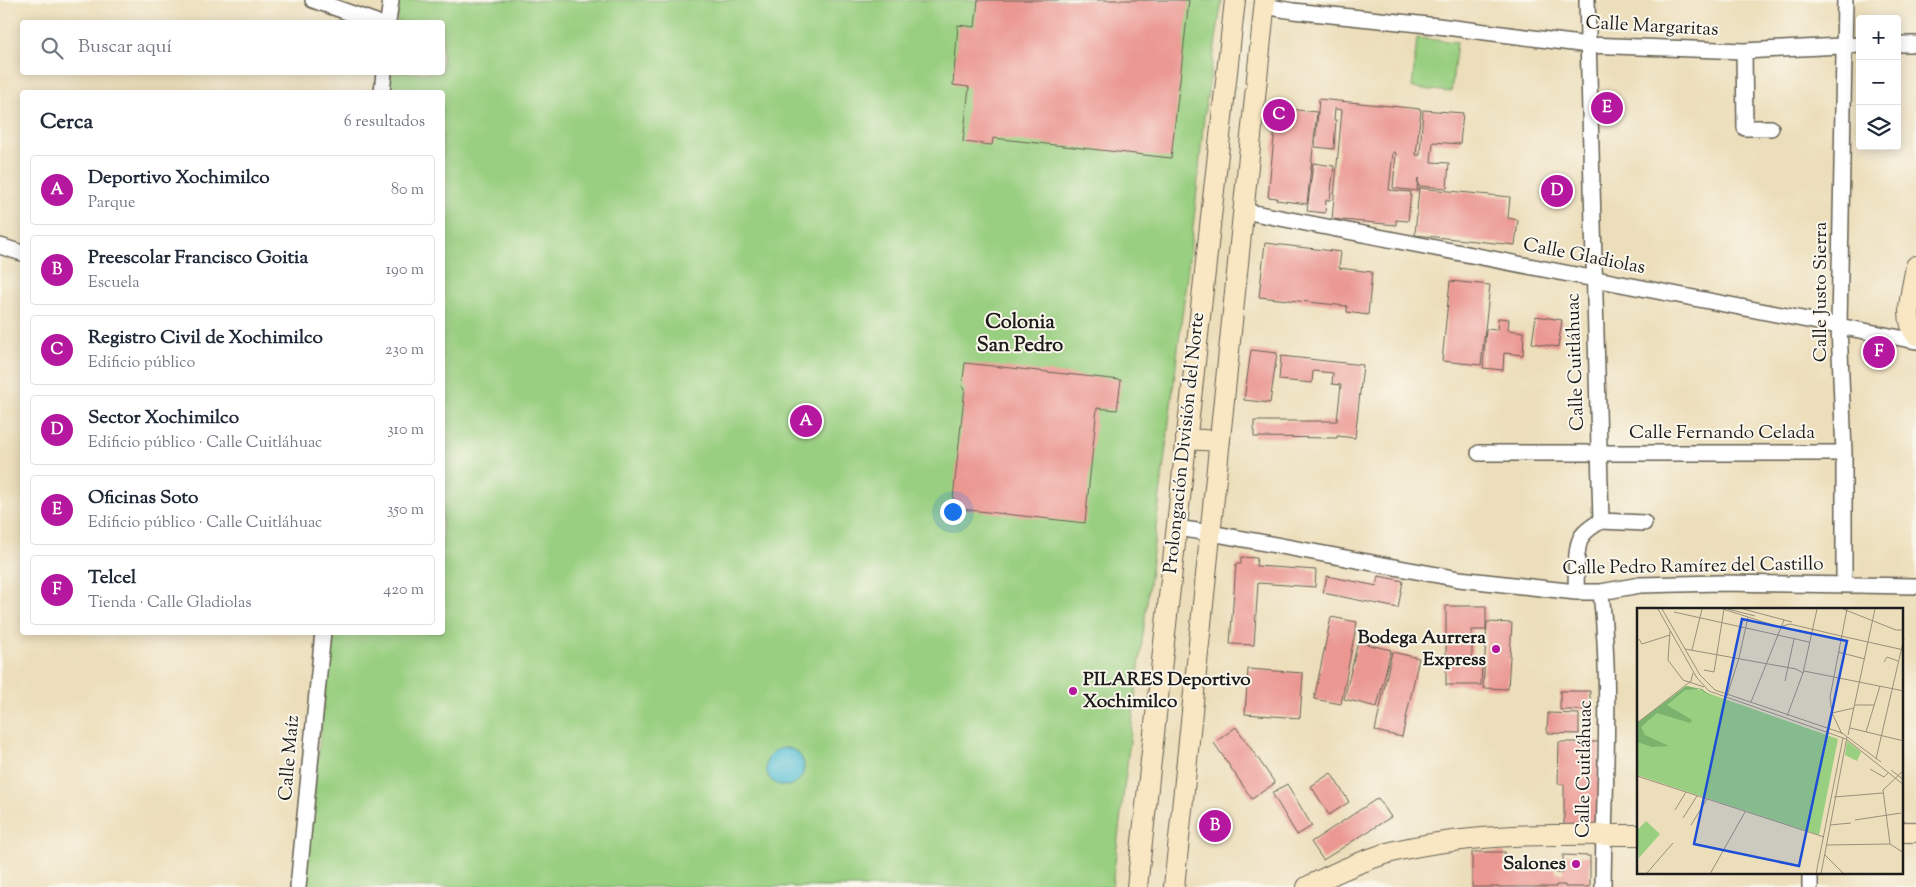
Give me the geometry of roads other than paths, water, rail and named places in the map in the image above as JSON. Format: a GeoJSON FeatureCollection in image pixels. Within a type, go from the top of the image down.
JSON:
{"type":"FeatureCollection","features":[{"type":"Feature","properties":{"kind":"main road","name":"Prolongación División del Norte"},"geometry":{"type":"LineString","coordinates":[[1137,887],[1235,0]]}},
{"type":"Feature","properties":{"kind":"main road","name":"Prolongación División del Norte"},"geometry":{"type":"LineString","coordinates":[[1174,887],[1265,3]]}},
{"type":"Feature","properties":{"kind":"main road"},"geometry":{"type":"LineString","coordinates":[[1916,266],[1909,313],[1911,327],[1916,335]]}},
{"type":"Feature","properties":{"kind":"main road"},"geometry":{"type":"LineString","coordinates":[[1186,439],[1220,441]]}},
{"type":"Feature","properties":{"kind":"main road"},"geometry":{"type":"LineString","coordinates":[[1307,887],[1361,863],[1397,851],[1434,844],[1477,838],[1637,834]]}},
{"type":"Feature","properties":{"kind":"street"},"geometry":{"type":"LineString","coordinates":[[313,0],[370,20]]}},
{"type":"Feature","properties":{"kind":"street"},"geometry":{"type":"LineString","coordinates":[[388,20],[391,0]]}},
{"type":"Feature","properties":{"kind":"street","name":"Calle Cuitláhuac"},"geometry":{"type":"LineString","coordinates":[[1587,0],[1601,522]]}},
{"type":"Feature","properties":{"kind":"street","name":"Calle Justo Sierra"},"geometry":{"type":"LineString","coordinates":[[1844,584],[1844,453],[1839,326],[1852,45],[1845,0]]}},
{"type":"Feature","properties":{"kind":"street","name":"Calle Margaritas"},"geometry":{"type":"LineString","coordinates":[[1265,3],[1292,11],[1438,26],[1588,45],[1744,51],[1852,45]]}},
{"type":"Feature","properties":{"kind":"street"},"geometry":{"type":"LineString","coordinates":[[1901,44],[1916,44]]}},
{"type":"Feature","properties":{"kind":"street"},"geometry":{"type":"LineString","coordinates":[[1744,51],[1745,128],[1771,128]]}},
{"type":"Feature","properties":{"kind":"street"},"geometry":{"type":"LineString","coordinates":[[382,90],[384,75]]}},
{"type":"Feature","properties":{"kind":"street","name":"Calle Gladiolas"},"geometry":{"type":"LineString","coordinates":[[1244,211],[1916,341]]}},
{"type":"Feature","properties":{"kind":"street"},"geometry":{"type":"LineString","coordinates":[[0,246],[20,252]]}},
{"type":"Feature","properties":{"kind":"street","name":"Calle Fernando Celada"},"geometry":{"type":"LineString","coordinates":[[1479,453],[1844,453]]}},
{"type":"Feature","properties":{"kind":"street"},"geometry":{"type":"LineString","coordinates":[[1576,592],[1577,553],[1581,537],[1590,528],[1601,522],[1644,523]]}},
{"type":"Feature","properties":{"kind":"street","name":"Calle Pedro Ramírez del Castillo"},"geometry":{"type":"LineString","coordinates":[[1176,528],[1459,580],[1576,592],[1600,592],[1640,585],[1720,583],[1916,586]]}},
{"type":"Feature","properties":{"kind":"street","name":"Calle Cuitláhuac"},"geometry":{"type":"LineString","coordinates":[[1600,592],[1603,613],[1606,714],[1603,887]]}},
{"type":"Feature","properties":{"kind":"street","name":"Calle Maíz"},"geometry":{"type":"LineString","coordinates":[[298,887],[323,635]]}},
{"type":"Feature","properties":{"kind":"street"},"geometry":{"type":"LineString","coordinates":[[1810,874],[1810,887]]}},
{"type":"Feature","properties":{"kind":"water"},"geometry":{"type":"Polygon","coordinates":[[[785,748],[798,754],[804,767],[798,780],[785,786],[772,780],[766,767],[772,754],[785,748]]]}},
{"type":"Feature","properties":{"kind":"place","name":"Oficinas Soto"},"geometry":{"type":"Point","coordinates":[1607,108]}},
{"type":"Feature","properties":{"kind":"place","name":"Registro Civil de Xochimilco"},"geometry":{"type":"Point","coordinates":[1279,115]}},
{"type":"Feature","properties":{"kind":"place","name":"Sector Xochimilco"},"geometry":{"type":"Point","coordinates":[1557,191]}},
{"type":"Feature","properties":{"kind":"place","name":"Telcel"},"geometry":{"type":"Point","coordinates":[1879,352]}},
{"type":"Feature","properties":{"kind":"place","name":"Deportivo Xochimilco"},"geometry":{"type":"Point","coordinates":[806,421]}},
{"type":"Feature","properties":{"kind":"place","name":"Bodega Aurrera Express"},"geometry":{"type":"Point","coordinates":[1496,649]}},
{"type":"Feature","properties":{"kind":"place","name":"PILARES Deportivo Xochimilco"},"geometry":{"type":"Point","coordinates":[1073,691]}},
{"type":"Feature","properties":{"kind":"place","name":"Preescolar Francisco Goitia"},"geometry":{"type":"Point","coordinates":[1215,826]}},
{"type":"Feature","properties":{"kind":"place","name":"Salones"},"geometry":{"type":"Point","coordinates":[1576,864]}},
{"type":"Feature","properties":{"kind":"district","name":"Colonia San Pedro"},"geometry":{"type":"Point","coordinates":[1020,334]}}]}
